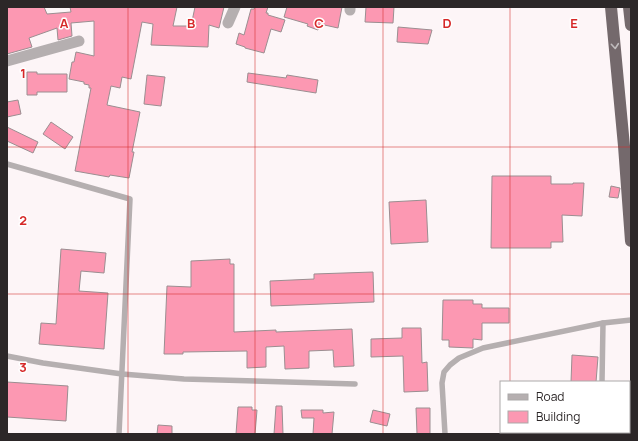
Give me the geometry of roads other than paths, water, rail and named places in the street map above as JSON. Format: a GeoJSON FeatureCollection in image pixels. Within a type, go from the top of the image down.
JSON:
{"type":"FeatureCollection","features":[{"type":"Feature","properties":{"kind":"highway"},"geometry":{"type":"LineString","coordinates":[[611,7],[631,241]]}},
{"type":"Feature","properties":{"kind":"highway"},"geometry":{"type":"LineString","coordinates":[[629,7],[631,25]]}},
{"type":"Feature","properties":{"kind":"street"},"geometry":{"type":"LineString","coordinates":[[228,23],[235,7]]}},
{"type":"Feature","properties":{"kind":"street"},"geometry":{"type":"LineString","coordinates":[[7,61],[79,41]]}},
{"type":"Feature","properties":{"kind":"lane"},"geometry":{"type":"LineString","coordinates":[[7,164],[130,199],[119,434]]}},
{"type":"Feature","properties":{"kind":"lane"},"geometry":{"type":"LineString","coordinates":[[445,434],[442,383],[444,372],[459,358],[483,348],[603,323],[631,320]]}},
{"type":"Feature","properties":{"kind":"lane"},"geometry":{"type":"LineString","coordinates":[[602,381],[603,323]]}},
{"type":"Feature","properties":{"kind":"lane"},"geometry":{"type":"LineString","coordinates":[[7,356],[43,363],[122,374],[184,379],[355,384]]}}]}
